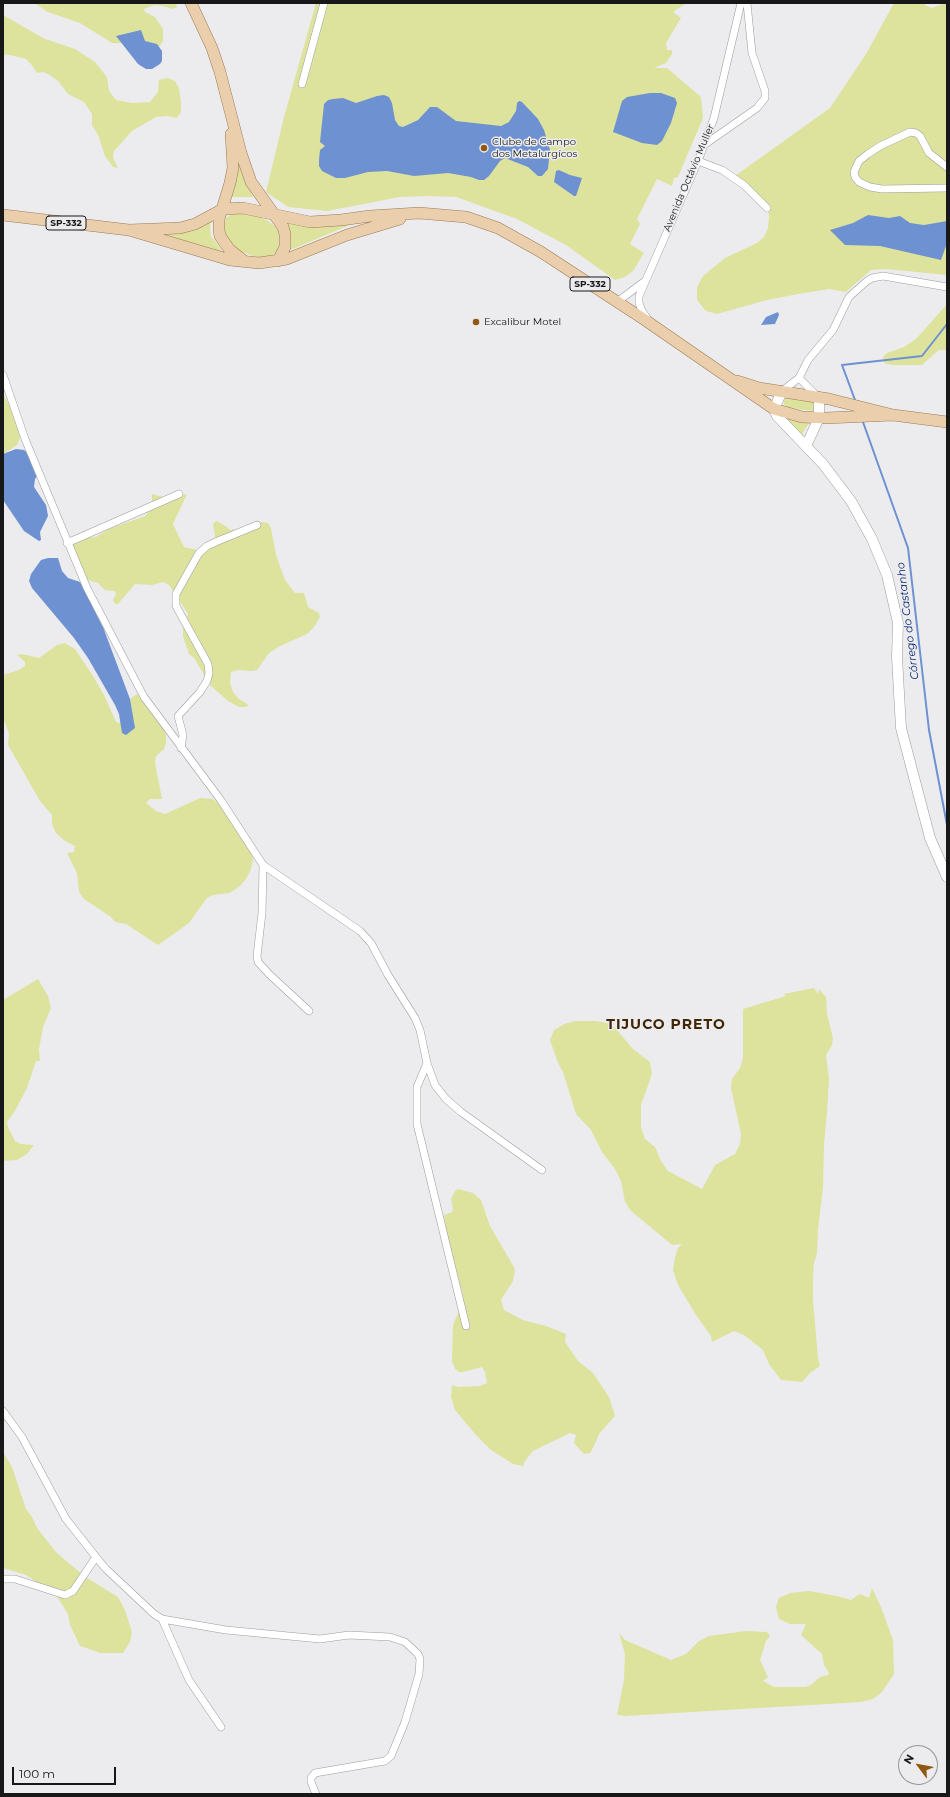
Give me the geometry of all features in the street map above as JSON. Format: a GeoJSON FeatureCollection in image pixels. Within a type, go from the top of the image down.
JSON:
{"type":"FeatureCollection","features":[{"type":"Feature","properties":{"kind":"main road"},"geometry":{"type":"LineString","coordinates":[[191,3],[212,48],[251,182],[280,222],[285,234],[285,247],[278,261]]}},
{"type":"Feature","properties":{"kind":"main road"},"geometry":{"type":"LineString","coordinates":[[230,111],[232,168],[230,182],[219,224],[220,236],[229,249],[246,262]]}},
{"type":"Feature","properties":{"kind":"main road","name":"SP-332"},"geometry":{"type":"LineString","coordinates":[[3,215],[129,230],[161,230],[188,227],[223,209],[243,208],[273,213],[300,220],[321,222],[428,213],[474,220],[505,231],[541,252],[662,332],[729,378],[753,397],[774,409],[802,417],[819,418],[893,415]]}},
{"type":"Feature","properties":{"kind":"main road","name":"SP-332"},"geometry":{"type":"LineString","coordinates":[[129,230],[246,262],[265,263],[302,254],[347,235],[384,223],[440,214]]}},
{"type":"Feature","properties":{"kind":"main road","name":"SP-332"},"geometry":{"type":"LineString","coordinates":[[729,378],[759,388],[818,397],[893,415],[947,422]]}},
{"type":"Feature","properties":{"kind":"main road"},"geometry":{"type":"LineString","coordinates":[[782,391],[774,409],[777,416],[806,446],[851,500],[872,539],[887,575],[898,623],[897,657],[901,728],[930,838],[947,877]]}},
{"type":"Feature","properties":{"kind":"main road"},"geometry":{"type":"LineString","coordinates":[[806,446],[819,418],[818,397]]}},
{"type":"Feature","properties":{"kind":"street"},"geometry":{"type":"LineString","coordinates":[[302,84],[307,58],[324,3]]}},
{"type":"Feature","properties":{"kind":"street","name":"Avenida Octávio Muller"},"geometry":{"type":"LineString","coordinates":[[662,332],[645,315],[639,303],[639,296],[704,146],[714,118],[741,3]]}},
{"type":"Feature","properties":{"kind":"street"},"geometry":{"type":"LineString","coordinates":[[704,146],[758,108],[765,98],[765,91],[752,53],[747,3]]}},
{"type":"Feature","properties":{"kind":"street"},"geometry":{"type":"LineString","coordinates":[[947,168],[929,153],[920,136],[916,133],[910,132],[880,146],[868,154],[859,161],[854,172],[855,178],[859,182],[870,187],[890,189],[947,188]]}},
{"type":"Feature","properties":{"kind":"street"},"geometry":{"type":"LineString","coordinates":[[698,160],[722,170],[744,185],[767,208]]}},
{"type":"Feature","properties":{"kind":"street"},"geometry":{"type":"LineString","coordinates":[[782,391],[799,378],[808,360],[833,330],[849,297],[867,281],[872,278],[883,276],[947,288]]}},
{"type":"Feature","properties":{"kind":"street"},"geometry":{"type":"LineString","coordinates":[[617,302],[645,281]]}},
{"type":"Feature","properties":{"kind":"street"},"geometry":{"type":"LineString","coordinates":[[3,375],[25,439],[67,543],[87,588],[144,697],[220,800],[263,865],[360,931],[371,943],[388,975],[415,1018],[420,1030],[427,1064],[435,1086],[446,1099],[461,1112],[542,1170]]}},
{"type":"Feature","properties":{"kind":"street"},"geometry":{"type":"LineString","coordinates":[[799,378],[818,397]]}},
{"type":"Feature","properties":{"kind":"street"},"geometry":{"type":"LineString","coordinates":[[67,543],[179,494]]}},
{"type":"Feature","properties":{"kind":"street"},"geometry":{"type":"LineString","coordinates":[[181,748],[183,735],[178,716],[200,692],[207,681],[209,673],[208,664],[176,606],[176,594],[199,554],[207,546],[257,525]]}},
{"type":"Feature","properties":{"kind":"street"},"geometry":{"type":"LineString","coordinates":[[263,865],[262,913],[257,956],[258,962],[309,1011]]}},
{"type":"Feature","properties":{"kind":"street"},"geometry":{"type":"LineString","coordinates":[[427,1064],[417,1087],[417,1124],[466,1326]]}},
{"type":"Feature","properties":{"kind":"street"},"geometry":{"type":"LineString","coordinates":[[3,1411],[22,1437],[66,1519],[96,1557],[116,1579],[154,1614],[162,1619],[226,1630],[320,1639],[348,1635],[399,1638],[418,1654],[420,1659],[419,1674],[405,1722],[392,1756],[385,1761],[316,1773],[313,1775],[311,1782],[316,1794]]}},
{"type":"Feature","properties":{"kind":"street"},"geometry":{"type":"LineString","coordinates":[[3,1579],[15,1579],[65,1595],[73,1591],[96,1557]]}},
{"type":"Feature","properties":{"kind":"street"},"geometry":{"type":"LineString","coordinates":[[162,1619],[189,1680],[221,1727]]}},
{"type":"Feature","properties":{"kind":"green space"},"geometry":{"type":"Polygon","coordinates":[[[34,3],[176,3],[177,7],[173,9],[154,5],[144,9],[145,12],[155,17],[163,29],[163,41],[157,50],[126,43],[112,43],[80,23],[48,12],[34,3]]]}},
{"type":"Feature","properties":{"kind":"green space","name":"Clube de Campo dos Metalurgícos"},"geometry":{"type":"Polygon","coordinates":[[[316,3],[687,3],[674,11],[674,13],[681,18],[666,43],[667,50],[672,50],[672,54],[666,63],[654,68],[667,68],[701,97],[703,118],[678,177],[674,178],[672,186],[657,179],[637,219],[640,224],[630,244],[644,253],[633,271],[625,277],[615,280],[566,245],[517,219],[456,197],[400,197],[327,211],[288,207],[266,192],[284,117],[316,3]]]}},
{"type":"Feature","properties":{"kind":"green space"},"geometry":{"type":"Polygon","coordinates":[[[894,3],[922,3],[931,8],[947,3],[947,275],[886,269],[871,270],[846,292],[829,289],[767,300],[717,314],[706,311],[697,300],[697,287],[703,276],[725,258],[757,243],[764,237],[768,228],[769,216],[767,205],[735,176],[830,108],[866,54],[894,3]]]}},
{"type":"Feature","properties":{"kind":"green space"},"geometry":{"type":"Polygon","coordinates":[[[3,15],[45,39],[75,49],[95,62],[107,77],[109,91],[116,100],[132,103],[150,102],[158,92],[159,80],[168,78],[175,81],[179,88],[181,112],[177,118],[166,116],[156,117],[132,131],[114,151],[113,158],[118,168],[113,167],[105,156],[98,135],[92,125],[92,114],[84,102],[68,94],[58,81],[50,75],[43,72],[37,73],[26,59],[3,54],[3,15]]]}},
{"type":"Feature","properties":{"kind":"green space"},"geometry":{"type":"Polygon","coordinates":[[[236,155],[244,176],[253,197],[230,197],[236,155]]]}},
{"type":"Feature","properties":{"kind":"green space"},"geometry":{"type":"Polygon","coordinates":[[[249,212],[268,221],[276,227],[282,239],[280,252],[264,258],[236,250],[224,234],[226,218],[232,214],[249,212]]]}},
{"type":"Feature","properties":{"kind":"green space"},"geometry":{"type":"Polygon","coordinates":[[[213,218],[210,226],[211,236],[223,252],[159,233],[213,218]]]}},
{"type":"Feature","properties":{"kind":"green space"},"geometry":{"type":"Polygon","coordinates":[[[287,222],[352,224],[288,251],[291,239],[287,222]]]}},
{"type":"Feature","properties":{"kind":"green space"},"geometry":{"type":"Polygon","coordinates":[[[947,304],[947,350],[939,350],[922,365],[892,365],[884,363],[883,357],[887,353],[904,347],[916,339],[947,304]]]}},
{"type":"Feature","properties":{"kind":"green space"},"geometry":{"type":"Polygon","coordinates":[[[3,394],[18,421],[22,433],[17,445],[3,454],[3,394]]]}},
{"type":"Feature","properties":{"kind":"green space"},"geometry":{"type":"Polygon","coordinates":[[[787,397],[816,402],[815,411],[788,408],[784,404],[784,400],[787,397]]]}},
{"type":"Feature","properties":{"kind":"green space"},"geometry":{"type":"Polygon","coordinates":[[[784,417],[810,422],[803,432],[803,436],[784,417]]]}},
{"type":"Feature","properties":{"kind":"green space"},"geometry":{"type":"Polygon","coordinates":[[[152,494],[163,497],[187,494],[173,524],[184,547],[198,550],[212,547],[215,536],[213,524],[216,521],[230,530],[252,528],[262,522],[268,523],[271,528],[276,555],[285,580],[295,593],[304,593],[308,607],[319,613],[320,617],[314,627],[307,634],[280,646],[269,653],[257,670],[238,670],[231,672],[230,683],[233,692],[239,699],[249,705],[246,707],[239,707],[228,701],[211,686],[194,658],[189,654],[183,636],[183,627],[188,614],[169,585],[163,582],[152,585],[135,584],[118,604],[115,604],[113,600],[116,594],[115,591],[105,590],[98,583],[88,580],[83,575],[70,543],[80,538],[96,537],[109,529],[145,516],[152,508],[152,494]]]}},
{"type":"Feature","properties":{"kind":"green space"},"geometry":{"type":"Polygon","coordinates":[[[65,643],[75,649],[93,676],[104,695],[116,722],[119,723],[123,721],[129,700],[137,694],[141,696],[162,724],[166,735],[166,743],[164,749],[156,756],[155,763],[162,799],[150,799],[146,803],[156,811],[165,814],[200,798],[213,799],[219,804],[252,850],[253,859],[251,869],[246,879],[240,886],[230,893],[213,895],[207,898],[189,923],[158,945],[126,924],[115,922],[111,917],[84,899],[79,892],[77,873],[67,853],[74,852],[75,846],[65,841],[56,833],[52,824],[52,815],[40,801],[8,745],[9,734],[3,717],[3,675],[19,670],[25,666],[25,662],[17,655],[22,654],[39,658],[57,645],[65,643]]]}},
{"type":"Feature","properties":{"kind":"green space"},"geometry":{"type":"Polygon","coordinates":[[[38,979],[48,996],[51,1008],[43,1027],[39,1049],[40,1061],[36,1061],[27,1088],[15,1111],[7,1122],[15,1141],[21,1144],[34,1145],[27,1154],[17,1160],[3,1161],[3,1000],[38,979]]]}},
{"type":"Feature","properties":{"kind":"green space"},"geometry":{"type":"Polygon","coordinates":[[[814,988],[818,994],[819,989],[826,997],[827,1014],[833,1038],[832,1045],[826,1055],[829,1079],[824,1145],[823,1187],[817,1253],[814,1263],[813,1277],[813,1300],[820,1366],[810,1373],[802,1382],[781,1380],[769,1364],[763,1350],[744,1335],[734,1331],[712,1342],[711,1336],[678,1285],[673,1270],[678,1248],[682,1244],[672,1245],[631,1211],[625,1202],[621,1181],[615,1169],[602,1152],[591,1130],[576,1114],[563,1072],[558,1063],[550,1040],[554,1030],[564,1024],[575,1021],[596,1021],[607,1023],[616,1029],[633,1049],[650,1062],[652,1074],[641,1105],[641,1127],[645,1139],[655,1147],[661,1161],[668,1171],[702,1189],[715,1165],[735,1154],[740,1144],[741,1134],[731,1088],[732,1079],[740,1068],[743,1058],[743,1009],[786,996],[784,994],[814,988]]]}},
{"type":"Feature","properties":{"kind":"green space"},"geometry":{"type":"Polygon","coordinates":[[[458,1189],[473,1193],[481,1200],[490,1226],[515,1269],[513,1281],[501,1300],[504,1310],[523,1320],[546,1326],[566,1334],[565,1342],[578,1361],[593,1373],[609,1397],[615,1416],[599,1434],[590,1453],[584,1454],[582,1452],[574,1443],[576,1435],[570,1433],[533,1451],[524,1462],[524,1466],[513,1464],[491,1450],[455,1410],[451,1397],[452,1385],[459,1387],[480,1386],[487,1383],[485,1372],[482,1367],[459,1372],[455,1369],[452,1361],[453,1325],[461,1306],[463,1295],[447,1236],[444,1215],[452,1212],[453,1209],[451,1199],[455,1191],[458,1189]]]}},
{"type":"Feature","properties":{"kind":"green space"},"geometry":{"type":"Polygon","coordinates":[[[3,1452],[12,1467],[26,1509],[37,1528],[56,1552],[87,1578],[118,1597],[125,1610],[132,1632],[130,1642],[123,1653],[101,1653],[80,1646],[70,1625],[68,1614],[56,1595],[26,1575],[3,1568],[3,1452]]]}},
{"type":"Feature","properties":{"kind":"green space"},"geometry":{"type":"Polygon","coordinates":[[[872,1588],[881,1607],[893,1640],[894,1674],[882,1692],[873,1699],[861,1702],[625,1716],[617,1715],[624,1680],[625,1654],[619,1633],[625,1640],[671,1660],[686,1654],[699,1641],[709,1636],[746,1631],[767,1632],[770,1636],[766,1641],[760,1660],[768,1677],[763,1681],[774,1687],[806,1687],[820,1677],[828,1675],[829,1673],[824,1665],[822,1654],[801,1635],[806,1624],[790,1624],[779,1619],[776,1607],[779,1598],[790,1593],[809,1591],[851,1600],[860,1594],[869,1598],[872,1588]]]}},
{"type":"Feature","properties":{"kind":"water"},"geometry":{"type":"Polygon","coordinates":[[[141,30],[145,41],[157,44],[162,51],[162,61],[152,69],[146,69],[138,64],[116,36],[141,30]]]}},
{"type":"Feature","properties":{"kind":"water"},"geometry":{"type":"Polygon","coordinates":[[[650,93],[661,93],[675,98],[677,103],[671,123],[662,141],[657,145],[642,143],[613,132],[622,101],[627,97],[650,93]]]}},
{"type":"Feature","properties":{"kind":"water"},"geometry":{"type":"Polygon","coordinates":[[[384,95],[389,97],[392,103],[395,120],[399,126],[403,127],[418,120],[430,107],[437,107],[456,121],[501,126],[509,122],[516,111],[517,103],[519,101],[522,102],[538,119],[544,130],[550,150],[548,169],[542,176],[538,176],[528,167],[505,158],[500,161],[489,176],[484,180],[448,173],[414,176],[387,171],[368,172],[345,178],[336,178],[322,171],[319,166],[319,160],[320,150],[325,146],[320,142],[324,104],[328,100],[343,98],[356,103],[384,95]]]}},
{"type":"Feature","properties":{"kind":"water"},"geometry":{"type":"Polygon","coordinates":[[[559,170],[582,178],[576,196],[554,182],[556,171],[559,170]]]}},
{"type":"Feature","properties":{"kind":"water"},"geometry":{"type":"Polygon","coordinates":[[[868,215],[889,218],[900,216],[910,223],[924,225],[947,221],[947,243],[941,260],[880,246],[845,245],[830,230],[853,223],[868,215]]]}},
{"type":"Feature","properties":{"kind":"water"},"geometry":{"type":"Polygon","coordinates":[[[778,312],[779,315],[775,324],[761,325],[766,317],[778,312]]]}},
{"type":"Feature","properties":{"kind":"water"},"geometry":{"type":"Polygon","coordinates":[[[16,449],[24,450],[31,456],[38,475],[35,479],[34,487],[46,505],[48,516],[40,532],[41,540],[39,541],[24,531],[3,500],[3,454],[16,449]]]}},
{"type":"Feature","properties":{"kind":"water"},"geometry":{"type":"Polygon","coordinates":[[[58,558],[62,571],[68,578],[80,582],[103,627],[130,699],[135,728],[126,735],[122,733],[119,714],[115,705],[88,658],[74,638],[32,588],[29,581],[31,574],[41,560],[58,558]]]}},
{"type":"Feature","properties":{"kind":"waterway","name":"Córrego do Castanho"},"geometry":{"type":"LineString","coordinates":[[855,400],[842,365],[922,356],[947,324]]}},
{"type":"Feature","properties":{"kind":"waterway","name":"Córrego do Castanho"},"geometry":{"type":"LineString","coordinates":[[863,422],[908,548],[929,730],[947,825]]}},
{"type":"Feature","properties":{"kind":"place","name":"Clube de Campo dos Metalurgícos"},"geometry":{"type":"Point","coordinates":[484,148]}},
{"type":"Feature","properties":{"kind":"place","name":"Excalibur Motel"},"geometry":{"type":"Point","coordinates":[476,322]}},
{"type":"Feature","properties":{"kind":"district","name":"TIJUCO PRETO"},"geometry":{"type":"Point","coordinates":[666,1025]}}]}
